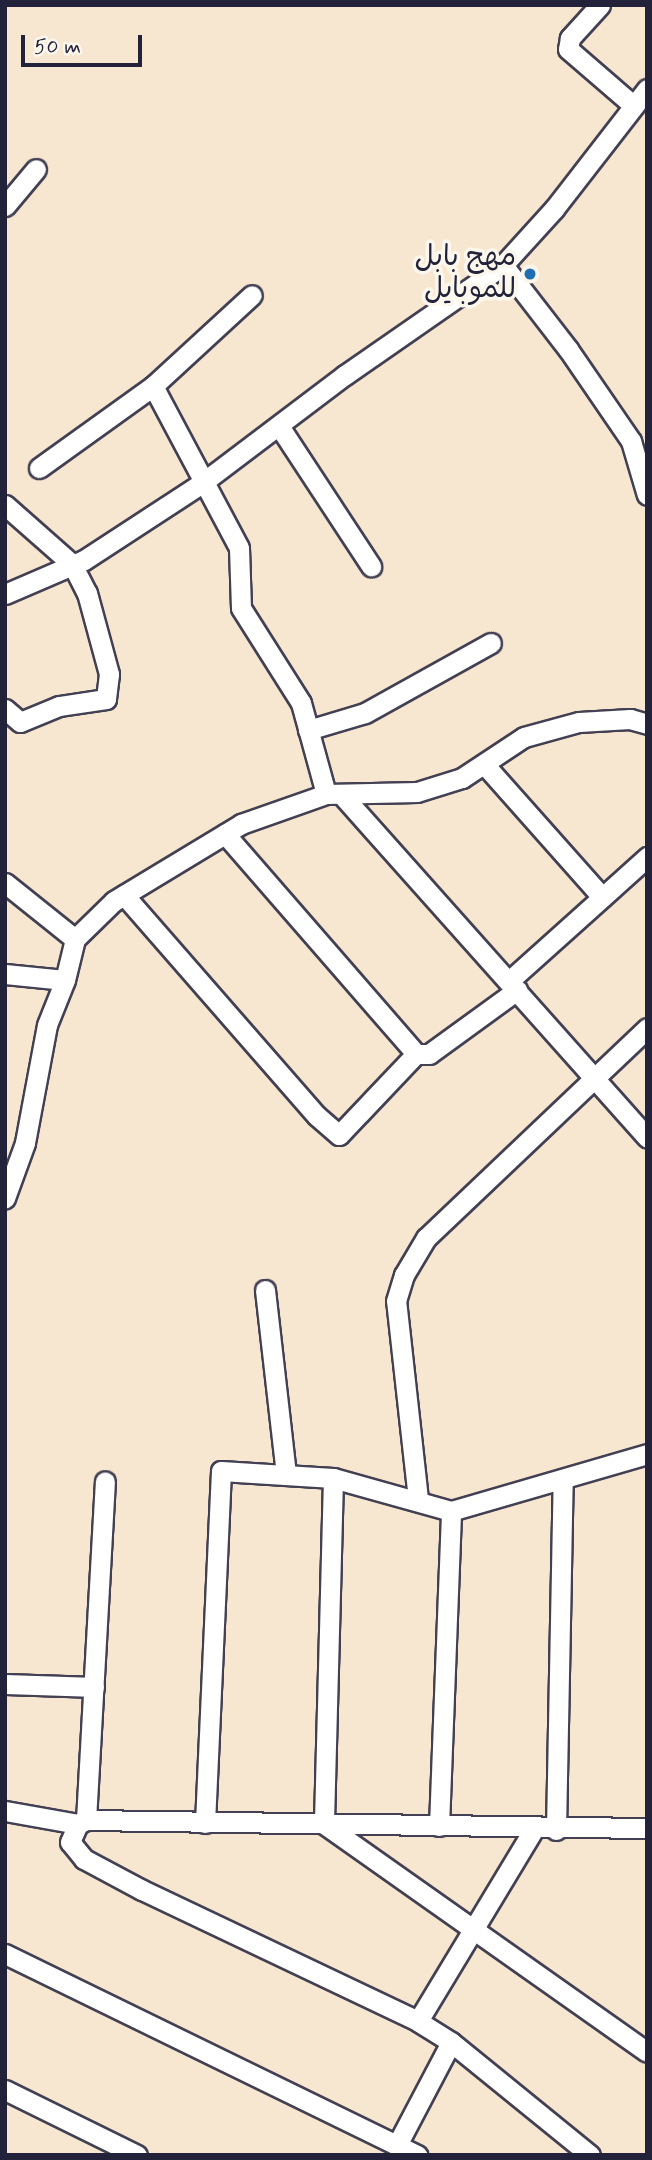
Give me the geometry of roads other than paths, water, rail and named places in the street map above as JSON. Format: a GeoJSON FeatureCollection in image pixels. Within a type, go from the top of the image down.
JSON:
{"type":"FeatureCollection","features":[{"type":"Feature","properties":{"kind":"street"},"geometry":{"type":"LineString","coordinates":[[600,5],[570,38],[568,49],[634,106]]}},
{"type":"Feature","properties":{"kind":"street"},"geometry":{"type":"LineString","coordinates":[[5,594],[72,564],[202,483],[503,265],[554,209],[647,89]]}},
{"type":"Feature","properties":{"kind":"street"},"geometry":{"type":"LineString","coordinates":[[5,206],[36,169]]}},
{"type":"Feature","properties":{"kind":"street"},"geometry":{"type":"LineString","coordinates":[[503,265],[568,349],[631,441],[647,495]]}},
{"type":"Feature","properties":{"kind":"street"},"geometry":{"type":"LineString","coordinates":[[39,468],[153,386],[252,295]]}},
{"type":"Feature","properties":{"kind":"street"},"geometry":{"type":"LineString","coordinates":[[153,386],[202,483],[239,548],[242,608],[301,704],[333,794],[513,985],[647,1137]]}},
{"type":"Feature","properties":{"kind":"street"},"geometry":{"type":"LineString","coordinates":[[279,426],[371,566]]}},
{"type":"Feature","properties":{"kind":"street"},"geometry":{"type":"LineString","coordinates":[[5,505],[72,564],[87,593],[109,674],[106,699],[59,706],[20,722],[5,709]]}},
{"type":"Feature","properties":{"kind":"street"},"geometry":{"type":"LineString","coordinates":[[309,730],[365,713],[491,643]]}},
{"type":"Feature","properties":{"kind":"street"},"geometry":{"type":"LineString","coordinates":[[5,1198],[25,1143],[47,1025],[65,981],[75,939],[124,895],[225,834],[333,794],[417,792],[462,778],[524,737],[579,722],[630,719],[647,724]]}},
{"type":"Feature","properties":{"kind":"street"},"geometry":{"type":"LineString","coordinates":[[484,764],[602,897]]}},
{"type":"Feature","properties":{"kind":"street"},"geometry":{"type":"LineString","coordinates":[[225,834],[416,1054]]}},
{"type":"Feature","properties":{"kind":"street"},"geometry":{"type":"LineString","coordinates":[[124,895],[317,1116],[339,1135],[416,1054],[429,1054],[513,985],[602,897],[647,857]]}},
{"type":"Feature","properties":{"kind":"street"},"geometry":{"type":"LineString","coordinates":[[5,883],[75,939]]}},
{"type":"Feature","properties":{"kind":"street"},"geometry":{"type":"LineString","coordinates":[[5,974],[65,981]]}},
{"type":"Feature","properties":{"kind":"street"},"geometry":{"type":"LineString","coordinates":[[418,1499],[396,1301],[404,1275],[426,1238],[647,1028]]}},
{"type":"Feature","properties":{"kind":"street"},"geometry":{"type":"LineString","coordinates":[[265,1290],[286,1475]]}},
{"type":"Feature","properties":{"kind":"street"},"geometry":{"type":"LineString","coordinates":[[205,1823],[221,1471],[333,1478],[418,1499],[451,1511],[647,1454]]}},
{"type":"Feature","properties":{"kind":"street"},"geometry":{"type":"LineString","coordinates":[[324,1824],[333,1478]]}},
{"type":"Feature","properties":{"kind":"street"},"geometry":{"type":"LineString","coordinates":[[556,1830],[563,1479]]}},
{"type":"Feature","properties":{"kind":"street"},"geometry":{"type":"LineString","coordinates":[[105,1482],[94,1687],[82,1822],[70,1842],[84,1859],[418,2021],[451,2042],[590,2155]]}},
{"type":"Feature","properties":{"kind":"street"},"geometry":{"type":"LineString","coordinates":[[439,1826],[451,1511]]}},
{"type":"Feature","properties":{"kind":"street"},"geometry":{"type":"LineString","coordinates":[[5,1684],[94,1687]]}},
{"type":"Feature","properties":{"kind":"street"},"geometry":{"type":"LineString","coordinates":[[5,1811],[82,1822],[556,1830],[647,1828]]}},
{"type":"Feature","properties":{"kind":"street"},"geometry":{"type":"LineString","coordinates":[[324,1824],[475,1927],[647,2052]]}},
{"type":"Feature","properties":{"kind":"street"},"geometry":{"type":"LineString","coordinates":[[418,2021],[534,1829]]}},
{"type":"Feature","properties":{"kind":"street"},"geometry":{"type":"LineString","coordinates":[[5,1954],[418,2155]]}},
{"type":"Feature","properties":{"kind":"street"},"geometry":{"type":"LineString","coordinates":[[397,2145],[451,2042]]}},
{"type":"Feature","properties":{"kind":"street"},"geometry":{"type":"LineString","coordinates":[[5,2090],[137,2155]]}},
{"type":"Feature","properties":{"kind":"place","name":"مهج بابل للموبايل"},"geometry":{"type":"Point","coordinates":[530,274]}}]}
